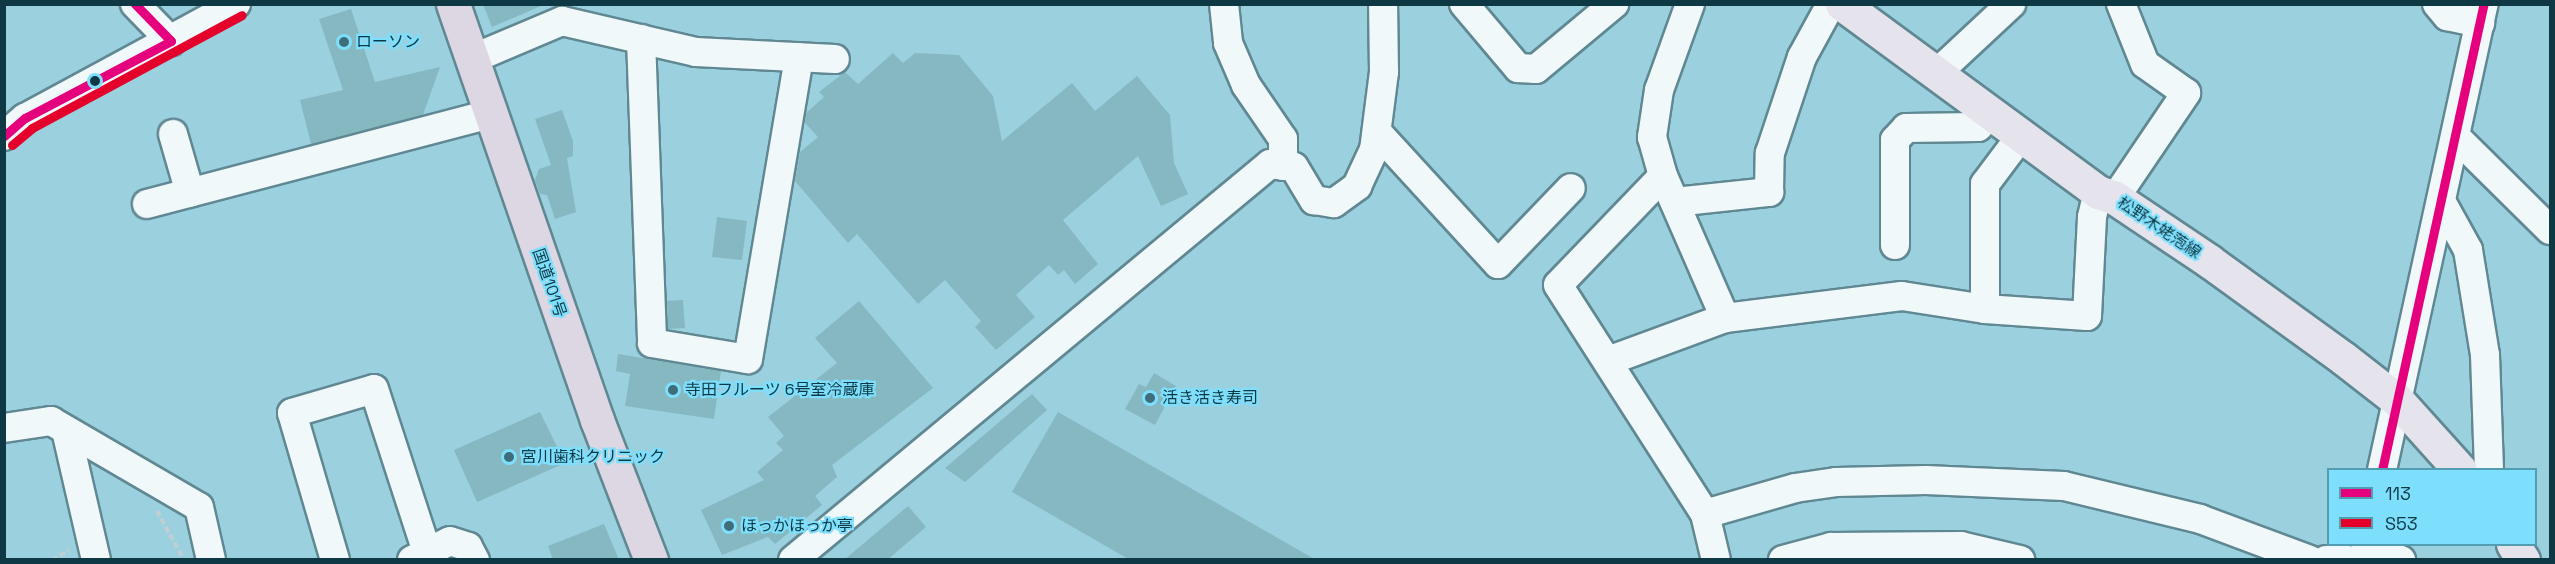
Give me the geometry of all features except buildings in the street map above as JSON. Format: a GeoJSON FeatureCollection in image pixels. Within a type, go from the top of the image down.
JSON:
{"type":"FeatureCollection","features":[{"type":"Feature","properties":{"kind":"highway","name":"国道101号"},"geometry":{"type":"LineString","coordinates":[[453,4],[651,560]]}},
{"type":"Feature","properties":{"kind":"main road","name":"松野木姥萢線"},"geometry":{"type":"LineString","coordinates":[[1842,4],[1991,114],[2279,312],[2397,400],[2458,468]]}},
{"type":"Feature","properties":{"kind":"main road"},"geometry":{"type":"LineString","coordinates":[[2514,546],[2523,560]]}},
{"type":"Feature","properties":{"kind":"street"},"geometry":{"type":"LineString","coordinates":[[135,4],[171,40]]}},
{"type":"Feature","properties":{"kind":"street"},"geometry":{"type":"LineString","coordinates":[[4,136],[25,118],[236,4]]}},
{"type":"Feature","properties":{"kind":"street"},"geometry":{"type":"LineString","coordinates":[[1224,4],[1228,43],[1246,85],[1283,139],[1283,166]]}},
{"type":"Feature","properties":{"kind":"street"},"geometry":{"type":"LineString","coordinates":[[793,560],[1269,164],[1294,167],[1314,200],[1334,203],[1357,186],[1374,150],[1377,132],[1384,72],[1383,4]]}},
{"type":"Feature","properties":{"kind":"street"},"geometry":{"type":"LineString","coordinates":[[1464,4],[1518,68],[1536,69],[1614,4]]}},
{"type":"Feature","properties":{"kind":"street"},"geometry":{"type":"LineString","coordinates":[[1690,4],[1659,90],[1653,137],[1663,176],[1725,318]]}},
{"type":"Feature","properties":{"kind":"street"},"geometry":{"type":"LineString","coordinates":[[1675,202],[1770,192],[1770,153],[1795,78],[1831,4]]}},
{"type":"Feature","properties":{"kind":"street"},"geometry":{"type":"LineString","coordinates":[[1936,74],[2011,4]]}},
{"type":"Feature","properties":{"kind":"street"},"geometry":{"type":"LineString","coordinates":[[1608,361],[1725,318],[1902,296],[1985,309],[2087,316],[2092,217],[2106,195],[2186,93],[2145,64],[2121,4]]}},
{"type":"Feature","properties":{"kind":"street"},"geometry":{"type":"LineString","coordinates":[[2382,468],[2457,138],[2482,14],[2447,16],[2437,4]]}},
{"type":"Feature","properties":{"kind":"street"},"geometry":{"type":"LineString","coordinates":[[472,58],[562,21],[590,16],[641,39],[696,52],[836,59]]}},
{"type":"Feature","properties":{"kind":"street"},"geometry":{"type":"LineString","coordinates":[[641,39],[652,343],[748,359],[799,57]]}},
{"type":"Feature","properties":{"kind":"street"},"geometry":{"type":"LineString","coordinates":[[147,204],[491,114]]}},
{"type":"Feature","properties":{"kind":"street"},"geometry":{"type":"LineString","coordinates":[[1895,245],[1895,140],[1906,128],[1978,127],[1991,114]]}},
{"type":"Feature","properties":{"kind":"street"},"geometry":{"type":"LineString","coordinates":[[1377,132],[1498,264],[1571,188]]}},
{"type":"Feature","properties":{"kind":"street"},"geometry":{"type":"LineString","coordinates":[[173,134],[190,193]]}},
{"type":"Feature","properties":{"kind":"street"},"geometry":{"type":"LineString","coordinates":[[1985,309],[1985,184],[2021,135]]}},
{"type":"Feature","properties":{"kind":"street"},"geometry":{"type":"LineString","coordinates":[[2457,138],[2550,230]]}},
{"type":"Feature","properties":{"kind":"street"},"geometry":{"type":"LineString","coordinates":[[1663,176],[1558,285],[1705,514],[1716,560]]}},
{"type":"Feature","properties":{"kind":"street"},"geometry":{"type":"LineString","coordinates":[[2441,201],[2468,250],[2485,355],[2489,468]]}},
{"type":"Feature","properties":{"kind":"street"},"geometry":{"type":"LineString","coordinates":[[335,560],[292,412],[374,389],[420,556],[450,541],[468,547],[475,560]]}},
{"type":"Feature","properties":{"kind":"street"},"geometry":{"type":"LineString","coordinates":[[4,428],[51,421],[199,507],[211,560]]}},
{"type":"Feature","properties":{"kind":"street"},"geometry":{"type":"LineString","coordinates":[[66,430],[88,551]]}},
{"type":"Feature","properties":{"kind":"street"},"geometry":{"type":"LineString","coordinates":[[1705,514],[1795,488],[1836,482],[1926,480],[2064,486],[2193,517],[2310,560]]}},
{"type":"Feature","properties":{"kind":"street"},"geometry":{"type":"LineString","coordinates":[[1783,560],[1832,553],[1961,546],[1985,555],[2020,560]]}},
{"type":"Feature","properties":{"kind":"street"},"geometry":{"type":"LineString","coordinates":[[2326,560],[2361,552],[2401,560]]}},
{"type":"Feature","properties":{"kind":"path"},"geometry":{"type":"LineString","coordinates":[[157,510],[184,560]]}},
{"type":"Feature","properties":{"kind":"path"},"geometry":{"type":"LineString","coordinates":[[52,560],[88,551]]}},
{"type":"Feature","properties":{"kind":"transit line","name":"113"},"geometry":{"type":"LineString","coordinates":[[4,136],[25,118],[171,41],[135,4]]}},
{"type":"Feature","properties":{"kind":"transit line","name":"113"},"geometry":{"type":"LineString","coordinates":[[2382,468],[2484,4]]}},
{"type":"Feature","properties":{"kind":"transit line","name":"S53"},"geometry":{"type":"LineString","coordinates":[[12,145],[32,128],[242,15]]}},
{"type":"Feature","properties":{"kind":"place","name":"ローソン"},"geometry":{"type":"Point","coordinates":[344,42]}},
{"type":"Feature","properties":{"kind":"place","name":"寺田フルーツ 6号室冷蔵庫"},"geometry":{"type":"Point","coordinates":[673,390]}},
{"type":"Feature","properties":{"kind":"place","name":"活き活き寿司"},"geometry":{"type":"Point","coordinates":[1150,398]}},
{"type":"Feature","properties":{"kind":"place","name":"宮川歯科クリニック"},"geometry":{"type":"Point","coordinates":[509,457]}},
{"type":"Feature","properties":{"kind":"place","name":"ほっかほっか亭"},"geometry":{"type":"Point","coordinates":[729,526]}}]}
